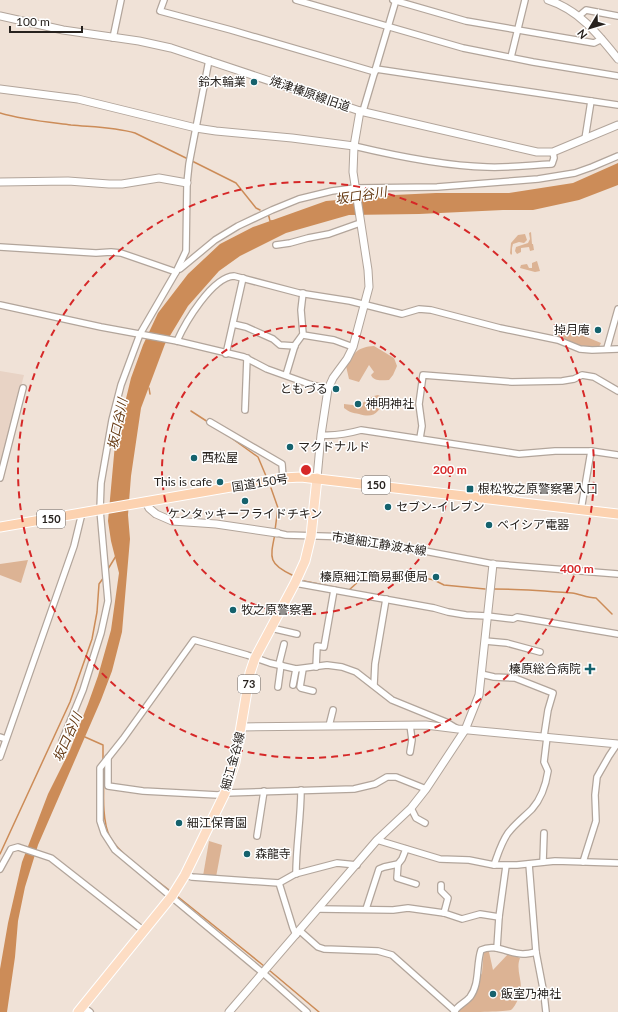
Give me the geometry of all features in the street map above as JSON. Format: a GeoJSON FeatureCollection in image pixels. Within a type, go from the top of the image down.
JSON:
{"type":"FeatureCollection","features":[{"type":"Feature","properties":{"kind":"highway","name":"国道150号"},"geometry":{"type":"LineString","coordinates":[[0,527],[283,478],[301,477],[618,514]]}},
{"type":"Feature","properties":{"kind":"main road","name":"細江金谷線"},"geometry":{"type":"LineString","coordinates":[[80,1009],[173,894],[185,875],[225,793],[235,762],[250,673],[255,658],[305,561],[311,536],[317,478]]}},
{"type":"Feature","properties":{"kind":"street"},"geometry":{"type":"LineString","coordinates":[[113,38],[120,0]]}},
{"type":"Feature","properties":{"kind":"street"},"geometry":{"type":"LineString","coordinates":[[164,0],[160,11],[376,70],[618,105]]}},
{"type":"Feature","properties":{"kind":"street"},"geometry":{"type":"LineString","coordinates":[[296,0],[463,48],[618,76]]}},
{"type":"Feature","properties":{"kind":"street"},"geometry":{"type":"LineString","coordinates":[[317,478],[321,435],[328,389],[333,378],[353,347],[369,287],[370,280],[353,172],[354,146],[361,111],[376,70],[395,0],[466,21],[594,43],[602,39]]}},
{"type":"Feature","properties":{"kind":"street"},"geometry":{"type":"LineString","coordinates":[[511,57],[525,0]]}},
{"type":"Feature","properties":{"kind":"street"},"geometry":{"type":"LineString","coordinates":[[552,1],[579,16],[602,39],[618,59]]}},
{"type":"Feature","properties":{"kind":"street"},"geometry":{"type":"LineString","coordinates":[[579,16],[586,10],[618,16]]}},
{"type":"Feature","properties":{"kind":"street","name":"焼津榛原線旧道"},"geometry":{"type":"LineString","coordinates":[[0,16],[63,30],[162,46],[209,60],[361,111],[537,152],[553,152],[618,125]]}},
{"type":"Feature","properties":{"kind":"street"},"geometry":{"type":"LineString","coordinates":[[62,741],[84,690],[101,633],[108,601],[100,510],[100,483],[112,420],[121,385],[142,334],[186,251],[188,164],[209,60]]}},
{"type":"Feature","properties":{"kind":"street"},"geometry":{"type":"LineString","coordinates":[[0,89],[78,99],[196,128],[354,146],[412,158],[463,166],[488,168],[552,164],[554,158],[553,152]]}},
{"type":"Feature","properties":{"kind":"street"},"geometry":{"type":"LineString","coordinates":[[585,139],[591,101]]}},
{"type":"Feature","properties":{"kind":"street"},"geometry":{"type":"LineString","coordinates":[[176,272],[215,240],[238,226],[299,199],[332,191],[355,188],[437,187],[538,180],[575,173],[618,156]]}},
{"type":"Feature","properties":{"kind":"street"},"geometry":{"type":"LineString","coordinates":[[0,182],[68,181],[122,184],[158,178],[187,183]]}},
{"type":"Feature","properties":{"kind":"street"},"geometry":{"type":"LineString","coordinates":[[276,245],[290,244],[308,238],[329,234],[360,222]]}},
{"type":"Feature","properties":{"kind":"street"},"geometry":{"type":"LineString","coordinates":[[0,247],[96,253],[111,252],[176,272]]}},
{"type":"Feature","properties":{"kind":"street"},"geometry":{"type":"LineString","coordinates":[[177,341],[183,327],[197,307],[222,279],[229,277],[242,278],[303,293],[364,304],[402,314],[419,310],[431,310],[500,328],[558,340],[580,349],[592,350],[618,348]]}},
{"type":"Feature","properties":{"kind":"street"},"geometry":{"type":"LineString","coordinates":[[226,354],[242,278]]}},
{"type":"Feature","properties":{"kind":"street"},"geometry":{"type":"LineString","coordinates":[[286,375],[295,346],[303,335],[301,310],[303,293]]}},
{"type":"Feature","properties":{"kind":"street"},"geometry":{"type":"LineString","coordinates":[[0,305],[30,313],[177,341],[247,358],[267,369],[328,389]]}},
{"type":"Feature","properties":{"kind":"street"},"geometry":{"type":"LineString","coordinates":[[607,348],[618,309]]}},
{"type":"Feature","properties":{"kind":"street"},"geometry":{"type":"LineString","coordinates":[[233,324],[273,339],[280,345],[295,346]]}},
{"type":"Feature","properties":{"kind":"street"},"geometry":{"type":"LineString","coordinates":[[303,335],[334,340],[353,347]]}},
{"type":"Feature","properties":{"kind":"street"},"geometry":{"type":"LineString","coordinates":[[245,410],[247,358]]}},
{"type":"Feature","properties":{"kind":"street"},"geometry":{"type":"LineString","coordinates":[[420,438],[422,426],[419,404],[423,375],[512,382],[562,381],[574,379],[582,375],[594,377],[618,391]]}},
{"type":"Feature","properties":{"kind":"street"},"geometry":{"type":"LineString","coordinates":[[0,478],[24,388]]}},
{"type":"Feature","properties":{"kind":"street"},"geometry":{"type":"LineString","coordinates":[[210,422],[282,464],[283,478]]}},
{"type":"Feature","properties":{"kind":"street"},"geometry":{"type":"LineString","coordinates":[[321,435],[346,435],[361,430],[519,454],[555,451],[591,451],[618,454]]}},
{"type":"Feature","properties":{"kind":"street"},"geometry":{"type":"LineString","coordinates":[[581,510],[591,451]]}},
{"type":"Feature","properties":{"kind":"street","name":"市道細江静波本線"},"geometry":{"type":"LineString","coordinates":[[146,502],[156,514],[172,521],[216,524],[275,533],[351,537],[493,564],[618,574]]}},
{"type":"Feature","properties":{"kind":"street"},"geometry":{"type":"LineString","coordinates":[[0,757],[74,546],[82,513]]}},
{"type":"Feature","properties":{"kind":"street"},"geometry":{"type":"LineString","coordinates":[[229,1012],[377,840],[411,808],[426,789],[461,730],[479,695],[493,564]]}},
{"type":"Feature","properties":{"kind":"street"},"geometry":{"type":"LineString","coordinates":[[295,583],[466,615],[487,616],[513,620],[517,617],[618,634]]}},
{"type":"Feature","properties":{"kind":"street"},"geometry":{"type":"LineString","coordinates":[[316,667],[317,646],[324,647],[334,590]]}},
{"type":"Feature","properties":{"kind":"street"},"geometry":{"type":"LineString","coordinates":[[374,685],[375,664],[386,599]]}},
{"type":"Feature","properties":{"kind":"street"},"geometry":{"type":"LineString","coordinates":[[271,628],[297,634]]}},
{"type":"Feature","properties":{"kind":"street"},"geometry":{"type":"LineString","coordinates":[[307,1012],[266,970],[173,894],[115,850],[104,833],[100,820],[100,768],[132,727],[194,640],[255,658],[296,668],[327,665],[342,666],[356,672],[392,700],[446,722],[461,730]]}},
{"type":"Feature","properties":{"kind":"street"},"geometry":{"type":"LineString","coordinates":[[485,641],[507,643],[540,652]]}},
{"type":"Feature","properties":{"kind":"street"},"geometry":{"type":"LineString","coordinates":[[278,687],[284,644]]}},
{"type":"Feature","properties":{"kind":"street"},"geometry":{"type":"LineString","coordinates":[[293,686],[296,668]]}},
{"type":"Feature","properties":{"kind":"street"},"geometry":{"type":"LineString","coordinates":[[303,668],[300,687],[313,691]]}},
{"type":"Feature","properties":{"kind":"street"},"geometry":{"type":"LineString","coordinates":[[481,674],[494,677],[515,678],[554,693],[548,710],[545,737],[544,762],[548,771],[540,796],[533,808],[507,834],[501,845],[494,865]]}},
{"type":"Feature","properties":{"kind":"street"},"geometry":{"type":"LineString","coordinates":[[329,726],[334,710]]}},
{"type":"Feature","properties":{"kind":"street"},"geometry":{"type":"LineString","coordinates":[[410,725],[412,740],[410,752]]}},
{"type":"Feature","properties":{"kind":"street"},"geometry":{"type":"LineString","coordinates":[[242,727],[426,725],[461,730],[618,744]]}},
{"type":"Feature","properties":{"kind":"street"},"geometry":{"type":"LineString","coordinates":[[0,737],[6,740]]}},
{"type":"Feature","properties":{"kind":"street"},"geometry":{"type":"LineString","coordinates":[[583,862],[596,822],[595,795],[597,777],[618,744]]}},
{"type":"Feature","properties":{"kind":"street"},"geometry":{"type":"LineString","coordinates":[[107,759],[108,786],[167,793],[218,795],[225,793],[264,791],[361,788],[374,784],[387,777],[396,776],[426,789]]}},
{"type":"Feature","properties":{"kind":"street"},"geometry":{"type":"LineString","coordinates":[[296,874],[301,790]]}},
{"type":"Feature","properties":{"kind":"street"},"geometry":{"type":"LineString","coordinates":[[257,836],[264,791]]}},
{"type":"Feature","properties":{"kind":"street"},"geometry":{"type":"LineString","coordinates":[[411,808],[416,818],[425,823]]}},
{"type":"Feature","properties":{"kind":"street"},"geometry":{"type":"LineString","coordinates":[[544,833],[544,862]]}},
{"type":"Feature","properties":{"kind":"street"},"geometry":{"type":"LineString","coordinates":[[377,840],[440,859],[469,860],[494,865],[506,866],[555,861],[618,864]]}},
{"type":"Feature","properties":{"kind":"street"},"geometry":{"type":"LineString","coordinates":[[0,869],[11,849],[18,847],[51,858],[144,931]]}},
{"type":"Feature","properties":{"kind":"street"},"geometry":{"type":"LineString","coordinates":[[406,849],[398,864],[397,878],[416,884]]}},
{"type":"Feature","properties":{"kind":"street"},"geometry":{"type":"LineString","coordinates":[[185,875],[192,877],[278,883],[296,874],[337,863],[357,865]]}},
{"type":"Feature","properties":{"kind":"street"},"geometry":{"type":"LineString","coordinates":[[366,909],[379,869],[398,864]]}},
{"type":"Feature","properties":{"kind":"street"},"geometry":{"type":"LineString","coordinates":[[529,864],[536,952],[546,1012]]}},
{"type":"Feature","properties":{"kind":"street"},"geometry":{"type":"LineString","coordinates":[[497,948],[499,917],[506,866]]}},
{"type":"Feature","properties":{"kind":"street"},"geometry":{"type":"LineString","coordinates":[[278,883],[292,928],[298,933],[318,947],[324,949],[378,951],[392,955],[454,1011],[470,997],[475,984],[481,950],[497,948],[522,954],[536,952]]}},
{"type":"Feature","properties":{"kind":"street"},"geometry":{"type":"LineString","coordinates":[[442,885],[441,891],[448,898],[444,913]]}},
{"type":"Feature","properties":{"kind":"street"},"geometry":{"type":"LineString","coordinates":[[319,909],[393,910],[408,908],[444,913],[462,918],[480,914],[499,917]]}},
{"type":"Feature","properties":{"kind":"street"},"geometry":{"type":"LineString","coordinates":[[80,1009],[90,1012]]}},
{"type":"Feature","properties":{"kind":"shaded area"},"geometry":{"type":"Polygon","coordinates":[[[618,163],[618,185],[579,200],[533,210],[349,215],[286,233],[240,256],[219,271],[188,306],[165,344],[141,408],[131,476],[128,515],[130,539],[122,632],[112,671],[101,700],[38,845],[25,887],[18,921],[15,957],[7,1012],[0,1012],[0,969],[8,923],[22,862],[48,794],[70,750],[88,704],[98,676],[111,630],[119,573],[111,541],[108,521],[115,444],[131,378],[143,345],[158,313],[188,274],[220,244],[253,227],[326,201],[436,193],[509,193],[573,183],[618,163]]]}},
{"type":"Feature","properties":{"kind":"shaded area"},"geometry":{"type":"Polygon","coordinates":[[[531,232],[534,250],[530,251],[529,247],[521,248],[521,252],[517,254],[515,251],[516,247],[528,243],[530,239],[529,233],[531,232]]]}},
{"type":"Feature","properties":{"kind":"shaded area"},"geometry":{"type":"Polygon","coordinates":[[[525,234],[527,240],[524,243],[519,242],[513,244],[511,255],[511,243],[518,235],[525,234]]]}},
{"type":"Feature","properties":{"kind":"shaded area"},"geometry":{"type":"Polygon","coordinates":[[[537,261],[540,271],[535,272],[520,268],[521,265],[527,264],[529,268],[532,268],[532,263],[537,261]]]}},
{"type":"Feature","properties":{"kind":"shaded area"},"geometry":{"type":"Polygon","coordinates":[[[560,326],[601,343],[599,347],[582,348],[557,338],[560,326]]]}},
{"type":"Feature","properties":{"kind":"shaded area"},"geometry":{"type":"Polygon","coordinates":[[[374,346],[394,358],[397,366],[393,375],[389,380],[376,380],[371,375],[374,372],[369,365],[359,382],[349,379],[346,366],[351,358],[360,349],[374,346]]]}},
{"type":"Feature","properties":{"kind":"shaded area"},"geometry":{"type":"Polygon","coordinates":[[[0,371],[24,375],[0,467],[0,371]]]}},
{"type":"Feature","properties":{"kind":"shaded area"},"geometry":{"type":"Polygon","coordinates":[[[378,395],[386,399],[378,411],[372,415],[369,416],[355,413],[344,408],[344,404],[359,404],[378,395]]]}},
{"type":"Feature","properties":{"kind":"shaded area"},"geometry":{"type":"Polygon","coordinates":[[[28,560],[21,583],[0,575],[0,564],[28,560]]]}},
{"type":"Feature","properties":{"kind":"shaded area"},"geometry":{"type":"Polygon","coordinates":[[[209,841],[222,845],[216,877],[203,876],[209,841]]]}},
{"type":"Feature","properties":{"kind":"shaded area"},"geometry":{"type":"Polygon","coordinates":[[[484,949],[489,952],[493,970],[509,953],[520,958],[519,969],[521,988],[518,1000],[511,1010],[507,1011],[458,1012],[459,1006],[473,990],[482,973],[484,949]]]}},
{"type":"Feature","properties":{"kind":"waterway"},"geometry":{"type":"LineString","coordinates":[[0,113],[35,120],[127,131],[135,133],[188,159]]}},
{"type":"Feature","properties":{"kind":"waterway"},"geometry":{"type":"LineString","coordinates":[[192,161],[236,183],[256,208],[260,210]]}},
{"type":"Feature","properties":{"kind":"waterway"},"geometry":{"type":"LineString","coordinates":[[268,213],[270,221],[273,221]]}},
{"type":"Feature","properties":{"kind":"waterway"},"geometry":{"type":"LineString","coordinates":[[149,388],[150,394]]}},
{"type":"Feature","properties":{"kind":"waterway"},"geometry":{"type":"LineString","coordinates":[[191,411],[208,422]]}},
{"type":"Feature","properties":{"kind":"waterway"},"geometry":{"type":"LineString","coordinates":[[223,432],[258,457],[266,476]]}},
{"type":"Feature","properties":{"kind":"waterway"},"geometry":{"type":"LineString","coordinates":[[271,488],[278,508],[275,530]]}},
{"type":"Feature","properties":{"kind":"waterway"},"geometry":{"type":"LineString","coordinates":[[275,534],[272,549],[275,564],[292,575]]}},
{"type":"Feature","properties":{"kind":"waterway"},"geometry":{"type":"LineString","coordinates":[[108,569],[116,556]]}},
{"type":"Feature","properties":{"kind":"waterway"},"geometry":{"type":"LineString","coordinates":[[304,581],[349,590],[359,581],[396,576],[420,577],[434,580],[444,585],[485,589]]}},
{"type":"Feature","properties":{"kind":"waterway","name":"坂口谷川"},"geometry":{"type":"LineString","coordinates":[[0,854],[70,702],[92,639],[97,612],[99,584],[104,577]]}},
{"type":"Feature","properties":{"kind":"waterway"},"geometry":{"type":"LineString","coordinates":[[494,589],[533,590],[575,594],[596,598],[612,614]]}},
{"type":"Feature","properties":{"kind":"waterway"},"geometry":{"type":"LineString","coordinates":[[85,737],[103,745],[103,761]]}},
{"type":"Feature","properties":{"kind":"waterway"},"geometry":{"type":"LineString","coordinates":[[104,767],[104,813],[105,822],[110,837],[129,859],[170,891]]}},
{"type":"Feature","properties":{"kind":"waterway"},"geometry":{"type":"LineString","coordinates":[[177,896],[264,966]]}},
{"type":"Feature","properties":{"kind":"waterway"},"geometry":{"type":"LineString","coordinates":[[269,970],[319,1012]]}},
{"type":"Feature","properties":{"kind":"place","name":"鈴木輪業"},"geometry":{"type":"Point","coordinates":[254,82]}},
{"type":"Feature","properties":{"kind":"place","name":"掉月庵"},"geometry":{"type":"Point","coordinates":[598,330]}},
{"type":"Feature","properties":{"kind":"place","name":"ともづる"},"geometry":{"type":"Point","coordinates":[336,389]}},
{"type":"Feature","properties":{"kind":"place","name":"神明神社"},"geometry":{"type":"Point","coordinates":[358,404]}},
{"type":"Feature","properties":{"kind":"place","name":"マクドナルド"},"geometry":{"type":"Point","coordinates":[290,447]}},
{"type":"Feature","properties":{"kind":"place","name":"西松屋"},"geometry":{"type":"Point","coordinates":[194,458]}},
{"type":"Feature","properties":{"kind":"place","name":"This is cafe"},"geometry":{"type":"Point","coordinates":[220,482]}},
{"type":"Feature","properties":{"kind":"place","name":"根松牧之原警察署入口"},"geometry":{"type":"Point","coordinates":[470,489]}},
{"type":"Feature","properties":{"kind":"place","name":"ケンタッキーフライドチキン"},"geometry":{"type":"Point","coordinates":[245,501]}},
{"type":"Feature","properties":{"kind":"place","name":"セブン-イレブン"},"geometry":{"type":"Point","coordinates":[388,507]}},
{"type":"Feature","properties":{"kind":"place","name":"ベイシア電器"},"geometry":{"type":"Point","coordinates":[489,525]}},
{"type":"Feature","properties":{"kind":"place","name":"榛原細江簡易郵便局"},"geometry":{"type":"Point","coordinates":[436,577]}},
{"type":"Feature","properties":{"kind":"place","name":"牧之原警察署"},"geometry":{"type":"Point","coordinates":[233,610]}},
{"type":"Feature","properties":{"kind":"place","name":"榛原総合病院"},"geometry":{"type":"Point","coordinates":[590,669]}},
{"type":"Feature","properties":{"kind":"place","name":"細江保育園"},"geometry":{"type":"Point","coordinates":[179,823]}},
{"type":"Feature","properties":{"kind":"place","name":"森龍寺"},"geometry":{"type":"Point","coordinates":[247,854]}},
{"type":"Feature","properties":{"kind":"place","name":"飯室乃神社"},"geometry":{"type":"Point","coordinates":[493,994]}}]}
